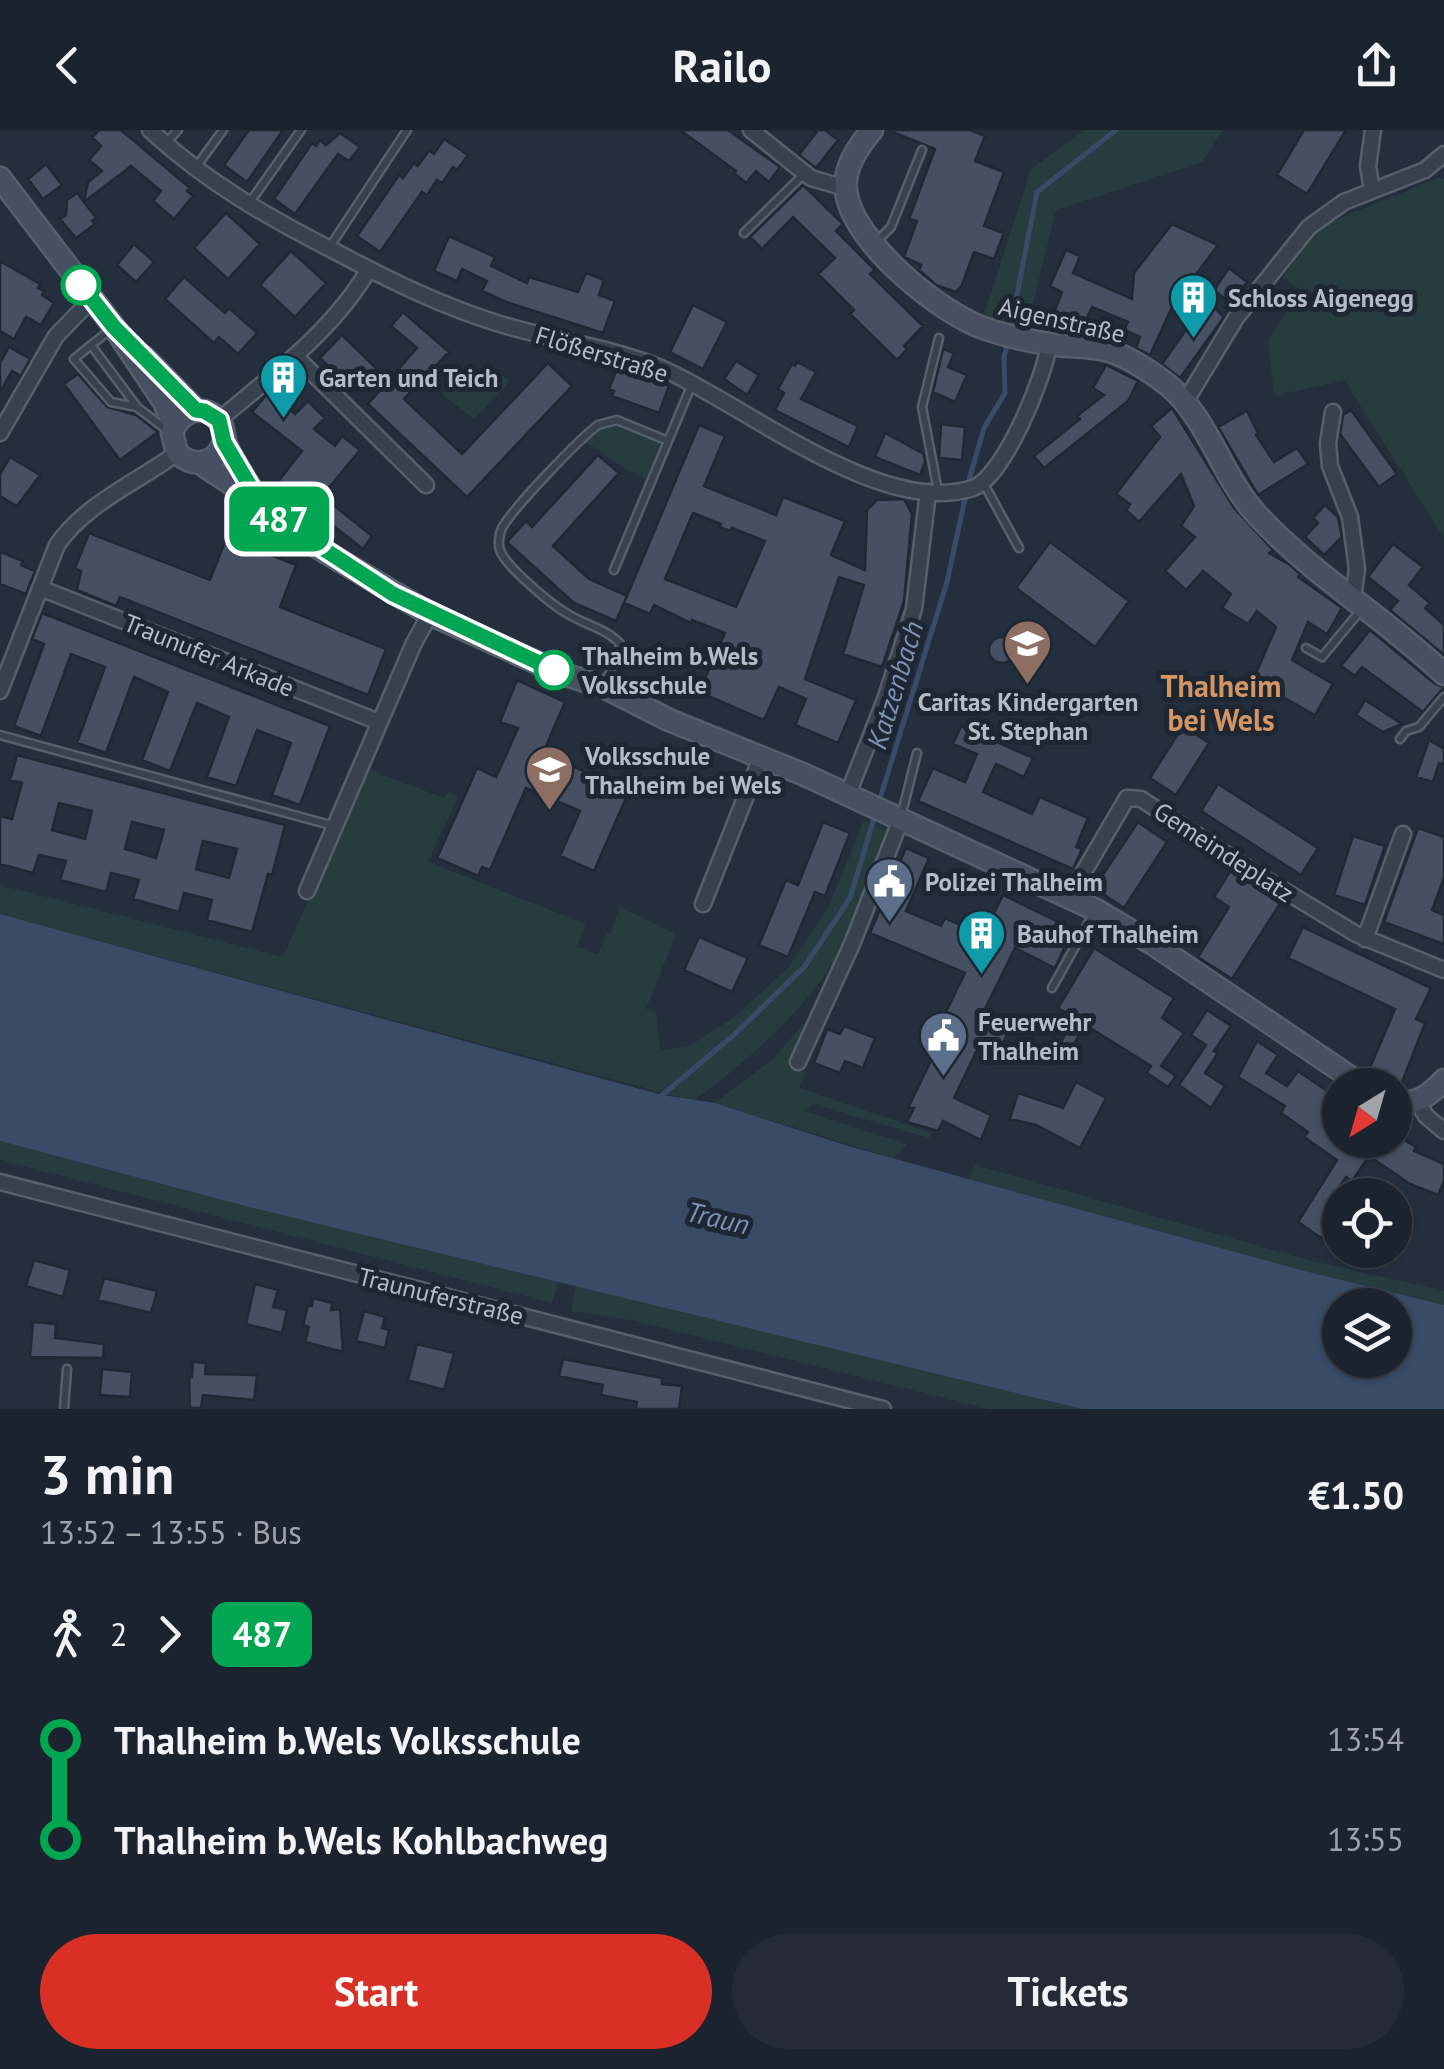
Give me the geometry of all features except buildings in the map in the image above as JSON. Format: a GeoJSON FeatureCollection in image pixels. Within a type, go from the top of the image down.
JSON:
{"type":"FeatureCollection","features":[{"type":"Feature","properties":{"kind":"main road"},"geometry":{"type":"LineString","coordinates":[[845,188],[850,164],[872,130]]}},
{"type":"Feature","properties":{"kind":"main road"},"geometry":{"type":"LineString","coordinates":[[0,178],[114,327],[196,410]]}},
{"type":"Feature","properties":{"kind":"main road","name":"Aigenstraße"},"geometry":{"type":"LineString","coordinates":[[845,188],[853,214],[874,244],[927,297],[946,310],[987,330],[1017,338],[1120,355],[1164,382],[1185,402],[1254,513],[1294,551],[1444,674]]}},
{"type":"Feature","properties":{"kind":"main road"},"geometry":{"type":"LineString","coordinates":[[114,327],[164,402],[184,459],[200,463],[317,547],[430,614],[848,794],[1069,896],[1153,944],[1337,1068]]}},
{"type":"Feature","properties":{"kind":"main road"},"geometry":{"type":"LineString","coordinates":[[174,438],[187,413],[204,411],[219,420],[224,442],[260,503]]}},
{"type":"Feature","properties":{"kind":"main road"},"geometry":{"type":"LineString","coordinates":[[200,463],[216,456],[224,442]]}},
{"type":"Feature","properties":{"kind":"main road"},"geometry":{"type":"LineString","coordinates":[[560,672],[599,700],[669,720]]}},
{"type":"Feature","properties":{"kind":"main road"},"geometry":{"type":"LineString","coordinates":[[1412,1101],[1431,1094],[1444,1080]]}},
{"type":"Feature","properties":{"kind":"street","name":"Flößerstraße"},"geometry":{"type":"LineString","coordinates":[[150,130],[247,206],[369,270],[455,308],[498,324],[636,360],[692,384],[882,484],[933,492],[971,488]]}},
{"type":"Feature","properties":{"kind":"street"},"geometry":{"type":"LineString","coordinates":[[751,130],[805,173],[845,188]]}},
{"type":"Feature","properties":{"kind":"street"},"geometry":{"type":"LineString","coordinates":[[1372,190],[1368,166],[1373,130]]}},
{"type":"Feature","properties":{"kind":"street"},"geometry":{"type":"LineString","coordinates":[[1185,402],[1236,318],[1300,237],[1324,214],[1425,170],[1444,154]]}},
{"type":"Feature","properties":{"kind":"street"},"geometry":{"type":"LineString","coordinates":[[219,420],[296,357],[369,270]]}},
{"type":"Feature","properties":{"kind":"street"},"geometry":{"type":"LineString","coordinates":[[0,433],[56,336],[92,300]]}},
{"type":"Feature","properties":{"kind":"street"},"geometry":{"type":"LineString","coordinates":[[971,488],[1000,461],[1041,378],[1049,344]]}},
{"type":"Feature","properties":{"kind":"street"},"geometry":{"type":"LineString","coordinates":[[296,357],[426,484]]}},
{"type":"Feature","properties":{"kind":"street"},"geometry":{"type":"LineString","coordinates":[[1333,412],[1328,443],[1330,466],[1350,517],[1359,602]]}},
{"type":"Feature","properties":{"kind":"street"},"geometry":{"type":"LineString","coordinates":[[0,691],[57,545],[69,528],[122,487],[142,478],[174,438]]}},
{"type":"Feature","properties":{"kind":"street"},"geometry":{"type":"LineString","coordinates":[[848,794],[886,697],[914,609],[933,492]]}},
{"type":"Feature","properties":{"kind":"street","name":"Traunufer Arkade"},"geometry":{"type":"LineString","coordinates":[[40,588],[379,722]]}},
{"type":"Feature","properties":{"kind":"street"},"geometry":{"type":"LineString","coordinates":[[308,891],[379,722],[430,614]]}},
{"type":"Feature","properties":{"kind":"street"},"geometry":{"type":"LineString","coordinates":[[703,904],[761,758]]}},
{"type":"Feature","properties":{"kind":"street","name":"Gemeindeplatz"},"geometry":{"type":"LineString","coordinates":[[1069,896],[1127,798],[1150,803],[1259,876],[1365,939],[1444,970]]}},
{"type":"Feature","properties":{"kind":"street"},"geometry":{"type":"LineString","coordinates":[[798,1062],[852,944],[900,819]]}},
{"type":"Feature","properties":{"kind":"street"},"geometry":{"type":"LineString","coordinates":[[1365,939],[1403,834]]}},
{"type":"Feature","properties":{"kind":"street"},"geometry":{"type":"LineString","coordinates":[[1418,1101],[1426,1116],[1444,1131]]}},
{"type":"Feature","properties":{"kind":"street","name":"Traunuferstraße"},"geometry":{"type":"LineString","coordinates":[[0,1182],[883,1409]]}},
{"type":"Feature","properties":{"kind":"lane"},"geometry":{"type":"LineString","coordinates":[[165,144],[178,130]]}},
{"type":"Feature","properties":{"kind":"lane"},"geometry":{"type":"LineString","coordinates":[[195,168],[223,130]]}},
{"type":"Feature","properties":{"kind":"lane"},"geometry":{"type":"LineString","coordinates":[[247,206],[301,130]]}},
{"type":"Feature","properties":{"kind":"lane"},"geometry":{"type":"LineString","coordinates":[[328,249],[408,130]]}},
{"type":"Feature","properties":{"kind":"lane"},"geometry":{"type":"LineString","coordinates":[[874,244],[891,227],[922,150]]}},
{"type":"Feature","properties":{"kind":"lane"},"geometry":{"type":"LineString","coordinates":[[744,233],[805,173]]}},
{"type":"Feature","properties":{"kind":"lane"},"geometry":{"type":"LineString","coordinates":[[114,327],[74,359],[111,402],[138,408]]}},
{"type":"Feature","properties":{"kind":"lane"},"geometry":{"type":"LineString","coordinates":[[933,492],[922,407],[928,370],[939,338]]}},
{"type":"Feature","properties":{"kind":"lane"},"geometry":{"type":"LineString","coordinates":[[91,346],[138,408],[174,438]]}},
{"type":"Feature","properties":{"kind":"lane"},"geometry":{"type":"LineString","coordinates":[[614,570],[692,384]]}},
{"type":"Feature","properties":{"kind":"lane"},"geometry":{"type":"LineString","coordinates":[[604,687],[621,645],[614,636],[571,616],[540,592],[504,558],[499,549],[500,533],[513,514],[598,425],[617,420],[668,440]]}},
{"type":"Feature","properties":{"kind":"lane"},"geometry":{"type":"LineString","coordinates":[[971,488],[1019,548]]}},
{"type":"Feature","properties":{"kind":"lane"},"geometry":{"type":"LineString","coordinates":[[1306,648],[1322,658],[1359,602]]}},
{"type":"Feature","properties":{"kind":"lane"},"geometry":{"type":"LineString","coordinates":[[1400,739],[1419,727],[1444,697]]}},
{"type":"Feature","properties":{"kind":"lane"},"geometry":{"type":"LineString","coordinates":[[0,735],[334,826]]}},
{"type":"Feature","properties":{"kind":"lane"},"geometry":{"type":"LineString","coordinates":[[900,819],[917,753]]}},
{"type":"Feature","properties":{"kind":"lane"},"geometry":{"type":"LineString","coordinates":[[1052,988],[1096,910]]}},
{"type":"Feature","properties":{"kind":"lane"},"geometry":{"type":"LineString","coordinates":[[64,1409],[67,1369]]}},
{"type":"Feature","properties":{"kind":"green space"},"geometry":{"type":"Polygon","coordinates":[[[1085,130],[1223,130],[1202,162],[1056,210],[1026,332],[983,318],[1031,169],[1085,130]]]}},
{"type":"Feature","properties":{"kind":"green space"},"geometry":{"type":"Polygon","coordinates":[[[1438,178],[1444,179],[1444,538],[1344,380],[1274,396],[1268,340],[1301,290],[1283,277],[1319,227],[1438,178]]]}},
{"type":"Feature","properties":{"kind":"green space"},"geometry":{"type":"Polygon","coordinates":[[[467,366],[479,374],[492,368],[510,381],[474,419],[441,394],[467,366]]]}},
{"type":"Feature","properties":{"kind":"green space"},"geometry":{"type":"Polygon","coordinates":[[[612,419],[662,439],[646,478],[583,441],[612,419]]]}},
{"type":"Feature","properties":{"kind":"green space"},"geometry":{"type":"Polygon","coordinates":[[[367,769],[444,798],[448,792],[458,797],[428,862],[586,924],[577,946],[598,954],[620,907],[676,934],[646,1009],[656,1011],[660,1050],[689,1046],[733,1018],[789,967],[829,906],[864,820],[889,832],[857,919],[812,992],[776,1032],[693,1101],[0,914],[0,885],[283,957],[367,769]]]}},
{"type":"Feature","properties":{"kind":"green space"},"geometry":{"type":"Polygon","coordinates":[[[817,1009],[788,1065],[806,1073],[799,1088],[932,1133],[929,1138],[813,1104],[803,1111],[907,1144],[893,1158],[715,1103],[774,1058],[817,1009]]]}},
{"type":"Feature","properties":{"kind":"green space"},"geometry":{"type":"Polygon","coordinates":[[[0,1141],[245,1206],[559,1281],[552,1303],[0,1160],[0,1141]]]}},
{"type":"Feature","properties":{"kind":"green space"},"geometry":{"type":"Polygon","coordinates":[[[975,1165],[1322,1263],[1322,1268],[1343,1268],[1444,1291],[1444,1305],[1412,1297],[1412,1288],[1374,1288],[1305,1271],[969,1179],[975,1165]]]}},
{"type":"Feature","properties":{"kind":"green space"},"geometry":{"type":"Polygon","coordinates":[[[576,1284],[1082,1409],[989,1409],[636,1321],[571,1311],[576,1284]]]}},
{"type":"Feature","properties":{"kind":"water","name":"Traun"},"geometry":{"type":"Polygon","coordinates":[[[0,914],[662,1095],[715,1103],[848,1146],[1374,1288],[1322,1288],[1322,1378],[1412,1378],[1412,1297],[1444,1305],[1444,1409],[1082,1409],[245,1206],[0,1141],[0,914]]]}},
{"type":"Feature","properties":{"kind":"waterway","name":"Katzenbach"},"geometry":{"type":"LineString","coordinates":[[1010,331],[1037,192],[1116,130]]}},
{"type":"Feature","properties":{"kind":"waterway","name":"Katzenbach"},"geometry":{"type":"LineString","coordinates":[[878,805],[947,582],[984,428],[1005,393],[1004,357],[1008,342]]}},
{"type":"Feature","properties":{"kind":"waterway","name":"Katzenbach"},"geometry":{"type":"LineString","coordinates":[[660,1097],[736,1033],[805,966],[850,898],[875,815]]}},
{"type":"Feature","properties":{"kind":"bus line","name":"487"},"geometry":{"type":"LineString","coordinates":[[81,285],[114,327],[196,410],[219,420],[224,442],[260,503],[282,522],[393,594],[554,670]]}},
{"type":"Feature","properties":{"kind":"place","name":"Schloss Aigenegg"},"geometry":{"type":"Point","coordinates":[1193,340]}},
{"type":"Feature","properties":{"kind":"place","name":"Garten und Teich"},"geometry":{"type":"Point","coordinates":[284,420]}},
{"type":"Feature","properties":{"kind":"place","name":"Thalheim b.Wels Volksschule"},"geometry":{"type":"Point","coordinates":[554,670]}},
{"type":"Feature","properties":{"kind":"place","name":"Caritas Kindergarten St. Stephan"},"geometry":{"type":"Point","coordinates":[1028,686]}},
{"type":"Feature","properties":{"kind":"place","name":"Volksschule Thalheim bei Wels"},"geometry":{"type":"Point","coordinates":[550,812]}},
{"type":"Feature","properties":{"kind":"place","name":"Polizei Thalheim"},"geometry":{"type":"Point","coordinates":[890,924]}},
{"type":"Feature","properties":{"kind":"place","name":"Bauhof Thalheim"},"geometry":{"type":"Point","coordinates":[982,976]}},
{"type":"Feature","properties":{"kind":"place","name":"Feuerwehr Thalheim"},"geometry":{"type":"Point","coordinates":[943,1078]}},
{"type":"Feature","properties":{"kind":"district","name":"Thalheim bei Wels"},"geometry":{"type":"Point","coordinates":[1221,704]}}]}
